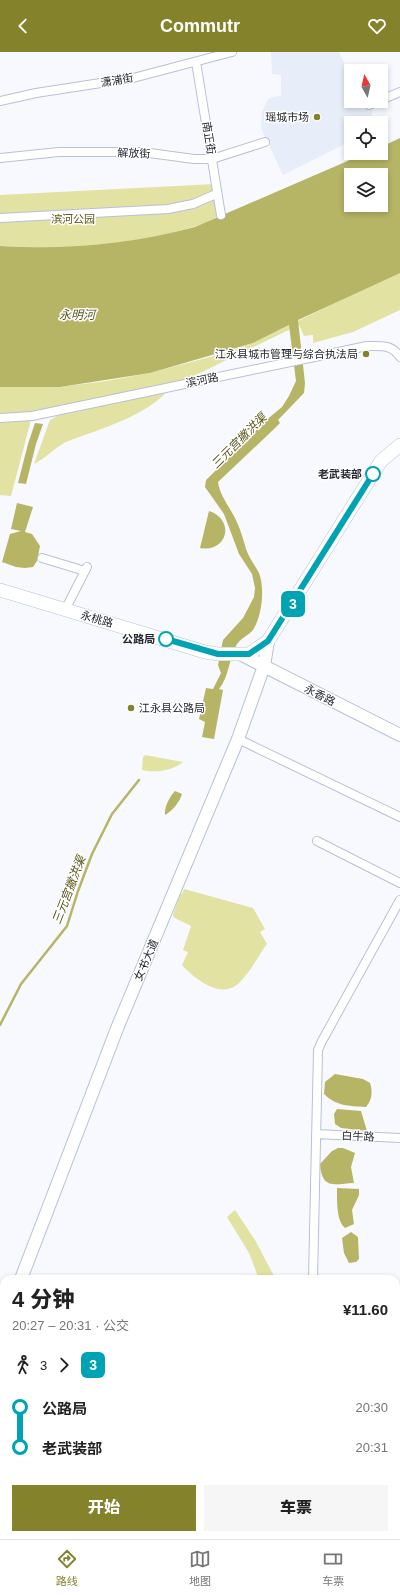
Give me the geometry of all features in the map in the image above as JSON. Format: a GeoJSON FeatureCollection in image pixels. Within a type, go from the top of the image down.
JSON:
{"type":"FeatureCollection","features":[{"type":"Feature","properties":{"kind":"main road"},"geometry":{"type":"LineString","coordinates":[[263,645],[381,461],[400,445]]}},
{"type":"Feature","properties":{"kind":"main road","name":"永桃路"},"geometry":{"type":"LineString","coordinates":[[0,590],[218,654],[249,654],[263,645]]}},
{"type":"Feature","properties":{"kind":"main road","name":"女书大道"},"geometry":{"type":"LineString","coordinates":[[23,1275],[118,1026],[238,739],[264,666],[263,645]]}},
{"type":"Feature","properties":{"kind":"main road","name":"永香路"},"geometry":{"type":"LineString","coordinates":[[240,654],[400,735]]}},
{"type":"Feature","properties":{"kind":"street","name":"潇浦街"},"geometry":{"type":"LineString","coordinates":[[0,101],[36,93],[133,78],[232,52]]}},
{"type":"Feature","properties":{"kind":"street","name":"南正街"},"geometry":{"type":"LineString","coordinates":[[196,62],[212,159],[216,194],[221,215]]}},
{"type":"Feature","properties":{"kind":"street"},"geometry":{"type":"LineString","coordinates":[[388,97],[400,92]]}},
{"type":"Feature","properties":{"kind":"street","name":"解放街"},"geometry":{"type":"LineString","coordinates":[[0,158],[59,152],[142,152],[194,159],[212,159],[265,142]]}},
{"type":"Feature","properties":{"kind":"street"},"geometry":{"type":"LineString","coordinates":[[0,218],[168,209],[193,204],[216,194]]}},
{"type":"Feature","properties":{"kind":"street","name":"滨河路"},"geometry":{"type":"LineString","coordinates":[[0,418],[32,416],[367,346],[387,346],[397,352],[400,357]]}},
{"type":"Feature","properties":{"kind":"street"},"geometry":{"type":"LineString","coordinates":[[42,558],[86,569],[65,610]]}},
{"type":"Feature","properties":{"kind":"street"},"geometry":{"type":"LineString","coordinates":[[238,739],[400,817]]}},
{"type":"Feature","properties":{"kind":"street"},"geometry":{"type":"LineString","coordinates":[[318,841],[400,883]]}},
{"type":"Feature","properties":{"kind":"street"},"geometry":{"type":"LineString","coordinates":[[313,1275],[318,1050],[400,900]]}},
{"type":"Feature","properties":{"kind":"street","name":"白牛路"},"geometry":{"type":"LineString","coordinates":[[316,1134],[400,1138]]}},
{"type":"Feature","properties":{"kind":"shaded area","name":"瑶城市场"},"geometry":{"type":"Polygon","coordinates":[[[271,52],[339,52],[345,64],[344,108],[369,108],[372,111],[372,116],[344,116],[344,144],[283,175],[261,128],[262,112],[268,99],[281,95],[281,75],[272,74],[271,52]]]}},
{"type":"Feature","properties":{"kind":"green space","name":"滨河公园"},"geometry":{"type":"Polygon","coordinates":[[[215,184],[221,215],[197,226],[147,238],[98,245],[47,247],[0,246],[0,195],[215,184]]]}},
{"type":"Feature","properties":{"kind":"green space"},"geometry":{"type":"Polygon","coordinates":[[[400,271],[400,310],[353,332],[313,343],[313,335],[304,336],[299,325],[171,387],[150,406],[137,414],[108,427],[66,442],[34,464],[50,420],[72,408],[0,418],[0,387],[60,387],[106,381],[150,373],[221,354],[253,343],[400,271]]]}},
{"type":"Feature","properties":{"kind":"green space"},"geometry":{"type":"Polygon","coordinates":[[[31,420],[11,496],[0,495],[0,422],[31,420]]]}},
{"type":"Feature","properties":{"kind":"green space"},"geometry":{"type":"Polygon","coordinates":[[[145,755],[183,762],[169,769],[152,771],[142,770],[143,757],[145,755]]]}},
{"type":"Feature","properties":{"kind":"green space"},"geometry":{"type":"Polygon","coordinates":[[[184,889],[253,908],[265,929],[260,932],[267,944],[248,973],[233,987],[217,989],[209,986],[201,982],[182,965],[188,952],[183,950],[191,926],[173,917],[173,915],[180,894],[182,894],[184,889]]]}},
{"type":"Feature","properties":{"kind":"green space"},"geometry":{"type":"Polygon","coordinates":[[[235,1210],[255,1240],[273,1275],[257,1275],[249,1253],[227,1217],[235,1210]]]}},
{"type":"Feature","properties":{"kind":"water","name":"永明河"},"geometry":{"type":"Polygon","coordinates":[[[400,138],[400,273],[298,320],[305,383],[304,393],[278,420],[280,423],[218,482],[241,533],[247,552],[259,573],[262,586],[262,602],[256,624],[253,630],[237,644],[234,649],[225,679],[219,689],[223,690],[214,739],[202,737],[205,722],[199,719],[206,688],[213,689],[221,673],[218,665],[223,640],[243,618],[254,597],[255,588],[252,574],[239,554],[224,514],[205,487],[206,480],[253,434],[259,426],[282,407],[289,396],[296,381],[289,325],[253,343],[150,373],[60,387],[0,387],[0,246],[49,247],[123,242],[195,227],[350,160],[388,160],[388,144],[400,138]]]}},
{"type":"Feature","properties":{"kind":"water"},"geometry":{"type":"Polygon","coordinates":[[[35,423],[43,424],[36,444],[26,484],[18,483],[28,444],[35,423]]]}},
{"type":"Feature","properties":{"kind":"water"},"geometry":{"type":"Polygon","coordinates":[[[17,503],[33,507],[25,532],[32,534],[40,546],[37,561],[33,567],[16,567],[2,562],[10,534],[21,531],[11,529],[17,503]]]}},
{"type":"Feature","properties":{"kind":"water"},"geometry":{"type":"Polygon","coordinates":[[[209,511],[217,515],[223,521],[225,535],[217,546],[200,548],[209,511]]]}},
{"type":"Feature","properties":{"kind":"water"},"geometry":{"type":"Polygon","coordinates":[[[175,791],[182,794],[181,797],[170,812],[165,815],[165,809],[175,791]]]}},
{"type":"Feature","properties":{"kind":"water"},"geometry":{"type":"Polygon","coordinates":[[[335,1074],[363,1079],[370,1083],[370,1102],[366,1107],[348,1106],[338,1103],[324,1094],[325,1082],[335,1074]]]}},
{"type":"Feature","properties":{"kind":"water"},"geometry":{"type":"Polygon","coordinates":[[[337,1109],[361,1111],[367,1131],[341,1128],[335,1124],[334,1114],[337,1109]]]}},
{"type":"Feature","properties":{"kind":"water"},"geometry":{"type":"Polygon","coordinates":[[[338,1148],[343,1148],[355,1153],[351,1167],[354,1183],[330,1184],[323,1178],[320,1164],[332,1151],[338,1148]]]}},
{"type":"Feature","properties":{"kind":"water"},"geometry":{"type":"Polygon","coordinates":[[[337,1188],[359,1189],[359,1195],[352,1210],[354,1224],[345,1228],[342,1225],[339,1215],[337,1188]]]}},
{"type":"Feature","properties":{"kind":"water"},"geometry":{"type":"Polygon","coordinates":[[[351,1232],[358,1237],[359,1259],[356,1262],[349,1263],[344,1253],[342,1238],[351,1232]]]}},
{"type":"Feature","properties":{"kind":"waterway","name":"三元宫撇洪渠"},"geometry":{"type":"LineString","coordinates":[[0,1025],[21,984],[67,926],[92,854],[112,814],[139,780]]}},
{"type":"Feature","properties":{"kind":"bus line","name":"3"},"geometry":{"type":"LineString","coordinates":[[166,639],[206,652],[218,654],[249,654],[268,641],[279,626],[373,474]]}},
{"type":"Feature","properties":{"kind":"place","name":"瑶城市场"},"geometry":{"type":"Point","coordinates":[317,117]}},
{"type":"Feature","properties":{"kind":"place","name":"江永县城市管理与综合执法局"},"geometry":{"type":"Point","coordinates":[366,354]}},
{"type":"Feature","properties":{"kind":"place","name":"老武装部"},"geometry":{"type":"Point","coordinates":[373,474]}},
{"type":"Feature","properties":{"kind":"place","name":"公路局"},"geometry":{"type":"Point","coordinates":[166,639]}},
{"type":"Feature","properties":{"kind":"place","name":"江永县公路局"},"geometry":{"type":"Point","coordinates":[131,708]}}]}
